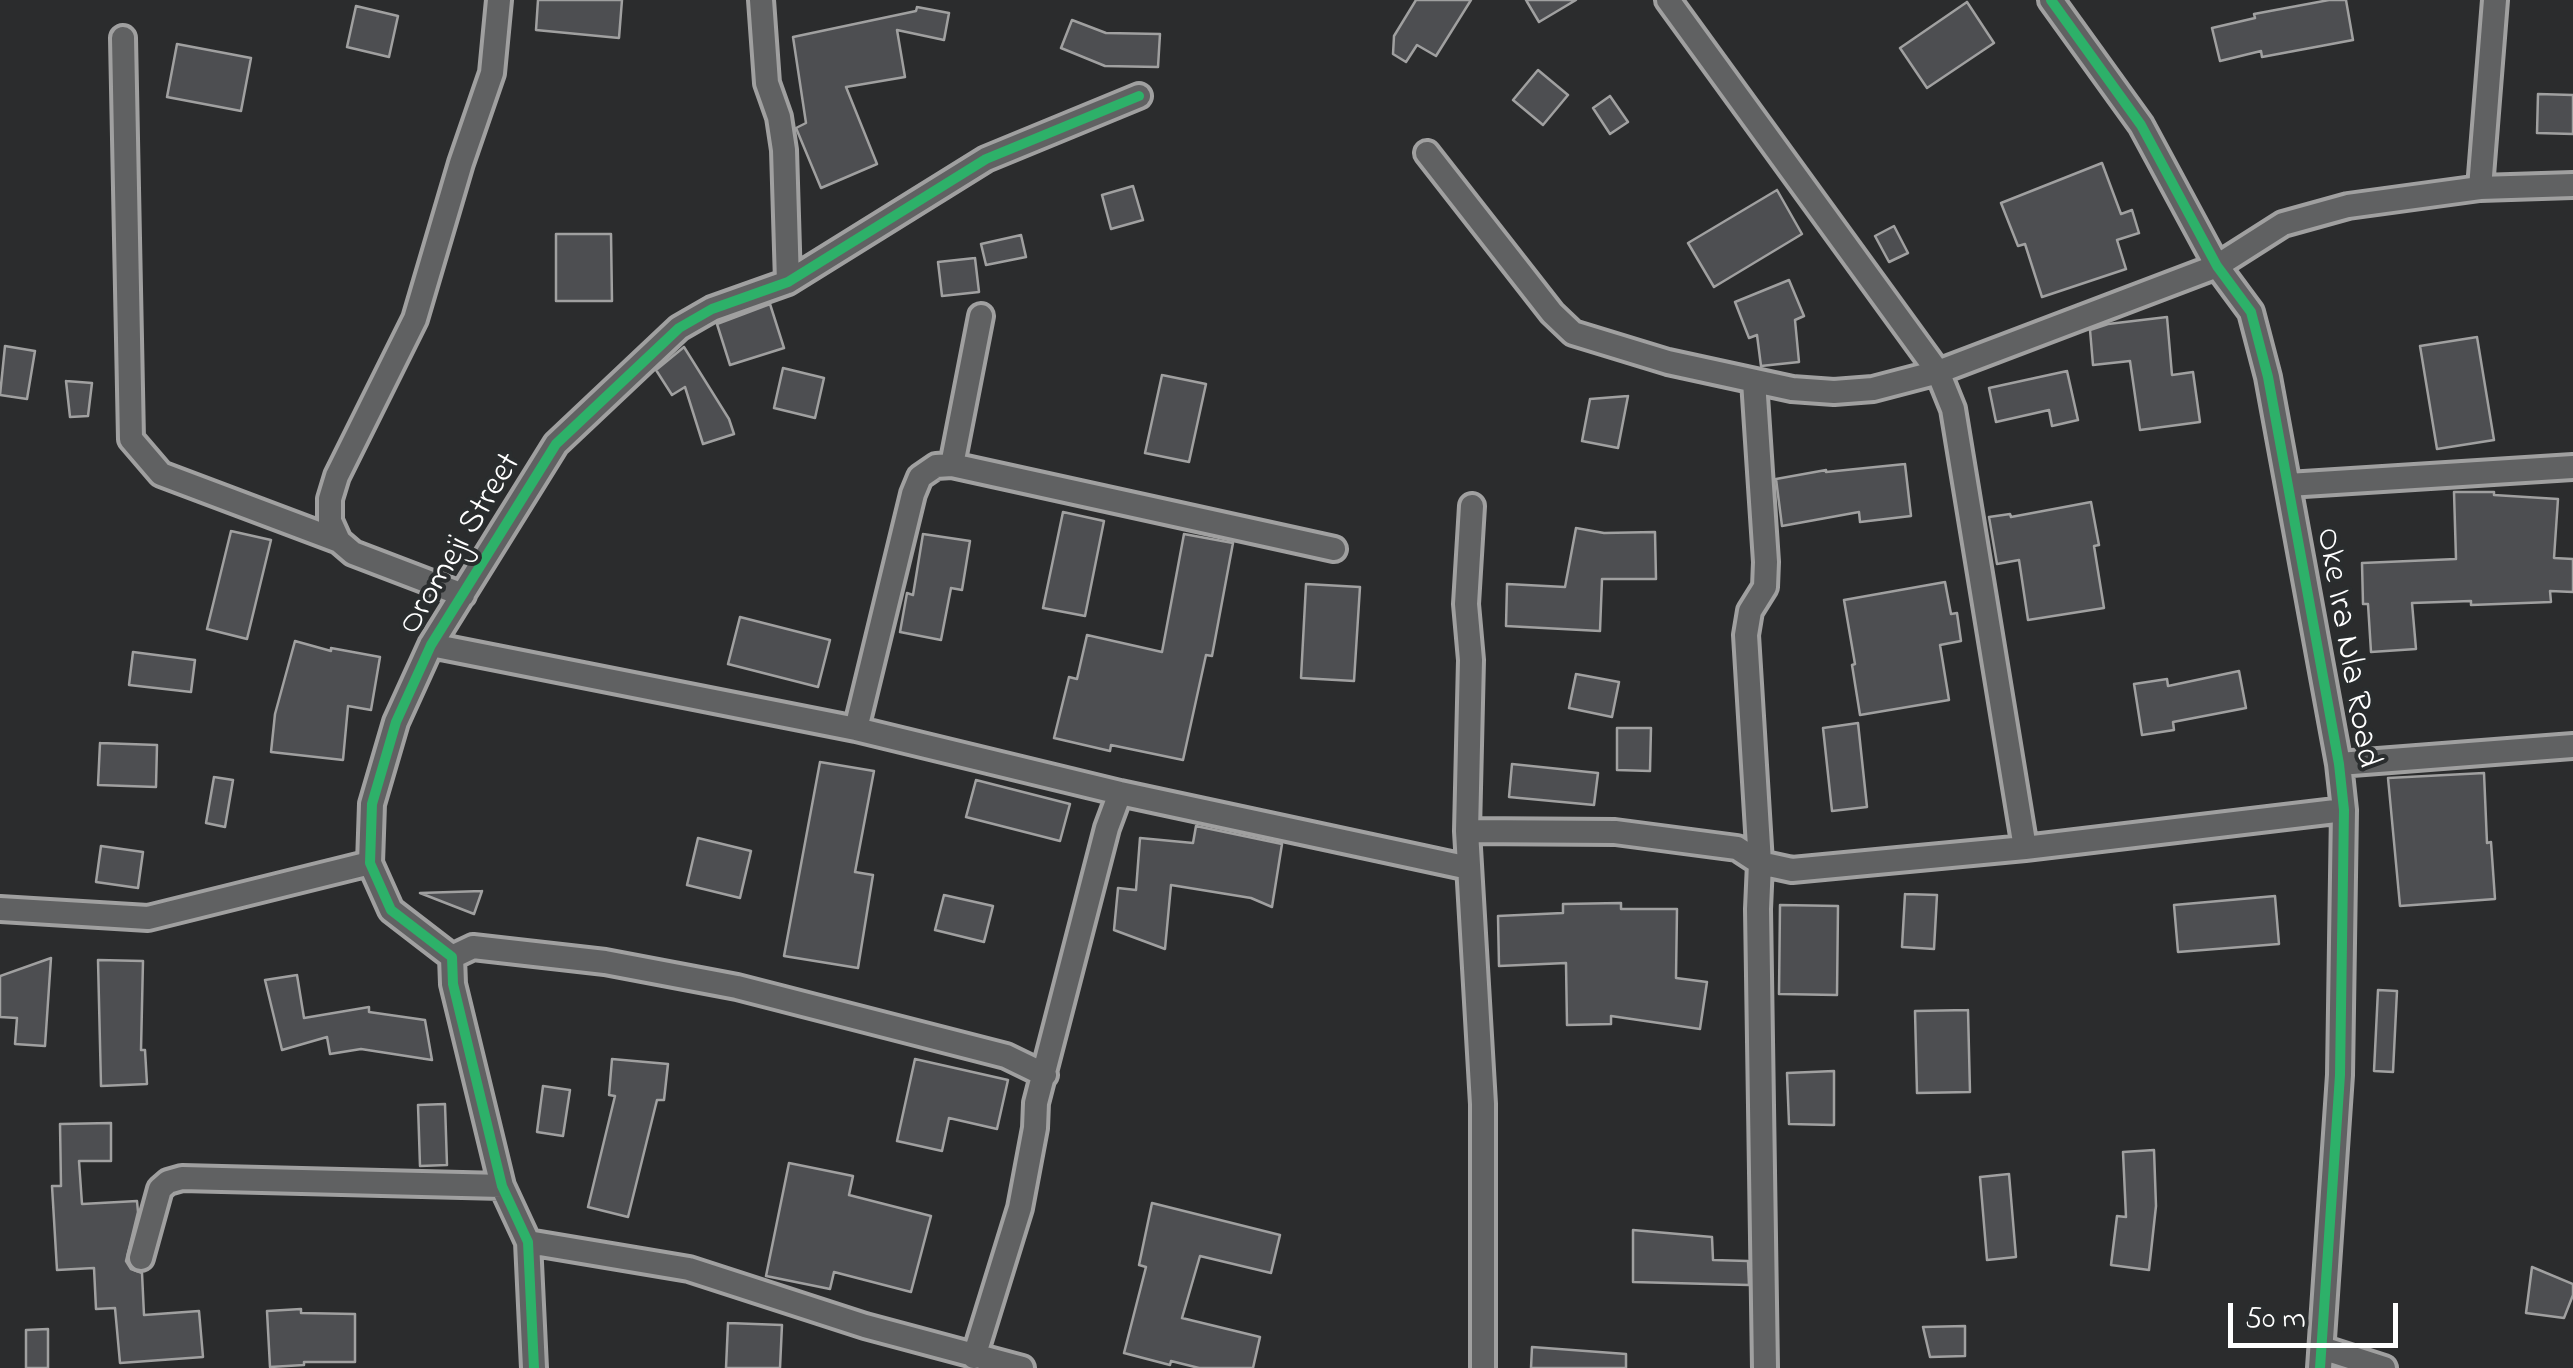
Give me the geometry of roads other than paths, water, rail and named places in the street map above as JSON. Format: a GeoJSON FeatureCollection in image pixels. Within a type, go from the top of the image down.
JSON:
{"type":"FeatureCollection","features":[{"type":"Feature","properties":{"kind":"street"},"geometry":{"type":"LineString","coordinates":[[339,540],[330,520],[330,499],[337,476],[415,319],[492,73],[499,0]]}},
{"type":"Feature","properties":{"kind":"street"},"geometry":{"type":"LineString","coordinates":[[760,0],[767,83],[779,116],[784,150],[788,282]]}},
{"type":"Feature","properties":{"kind":"street"},"geometry":{"type":"LineString","coordinates":[[1668,0],[1938,372],[1953,409],[2026,848]]}},
{"type":"Feature","properties":{"kind":"street","name":"Oke Ira Nla Road"},"geometry":{"type":"LineString","coordinates":[[2051,0],[2140,125],[2216,266],[2251,312],[2268,377],[2339,764],[2344,810],[2340,1075],[2321,1358]]}},
{"type":"Feature","properties":{"kind":"street"},"geometry":{"type":"LineString","coordinates":[[2480,188],[2495,0]]}},
{"type":"Feature","properties":{"kind":"street"},"geometry":{"type":"LineString","coordinates":[[122,38],[131,439],[160,474],[339,540],[353,552],[462,595]]}},
{"type":"Feature","properties":{"kind":"street","name":"Oromeji Street"},"geometry":{"type":"LineString","coordinates":[[452,957],[391,910],[370,863],[372,804],[396,722],[431,644],[556,444],[679,328],[712,309],[788,282],[986,159],[1140,96]]}},
{"type":"Feature","properties":{"kind":"street"},"geometry":{"type":"LineString","coordinates":[[1427,152],[1552,313],[1573,333],[1668,362],[1792,389],[1834,392],[1873,389],[1938,372],[2216,266],[2283,224],[2348,206],[2480,188],[2573,185]]}},
{"type":"Feature","properties":{"kind":"street"},"geometry":{"type":"LineString","coordinates":[[952,466],[982,316]]}},
{"type":"Feature","properties":{"kind":"street"},"geometry":{"type":"LineString","coordinates":[[1754,381],[1766,562],[1765,586],[1750,611],[1746,634],[1760,863],[1765,1368]]}},
{"type":"Feature","properties":{"kind":"street"},"geometry":{"type":"LineString","coordinates":[[856,729],[914,494],[920,477],[936,466],[952,466],[1334,549]]}},
{"type":"Feature","properties":{"kind":"street"},"geometry":{"type":"LineString","coordinates":[[2288,485],[2573,467]]}},
{"type":"Feature","properties":{"kind":"street"},"geometry":{"type":"LineString","coordinates":[[1472,506],[1466,604],[1470,660],[1467,831],[1483,1104],[1483,1368]]}},
{"type":"Feature","properties":{"kind":"street"},"geometry":{"type":"LineString","coordinates":[[431,644],[856,729],[1120,793],[1469,868]]}},
{"type":"Feature","properties":{"kind":"street"},"geometry":{"type":"LineString","coordinates":[[2339,764],[2573,746]]}},
{"type":"Feature","properties":{"kind":"street"},"geometry":{"type":"LineString","coordinates":[[986,1362],[1036,1128],[1036,1102],[1107,828],[1120,793]]}},
{"type":"Feature","properties":{"kind":"street"},"geometry":{"type":"LineString","coordinates":[[1467,831],[1615,832],[1738,848],[1760,863],[1792,870],[2026,848],[2344,810]]}},
{"type":"Feature","properties":{"kind":"street"},"geometry":{"type":"LineString","coordinates":[[0,908],[148,918],[370,863]]}},
{"type":"Feature","properties":{"kind":"street"},"geometry":{"type":"LineString","coordinates":[[534,1368],[528,1242],[502,1186],[454,984],[452,957],[472,947],[605,962],[737,986],[1006,1056],[1045,1075]]}},
{"type":"Feature","properties":{"kind":"street"},"geometry":{"type":"LineString","coordinates":[[141,1258],[160,1189],[182,1178],[502,1186]]}},
{"type":"Feature","properties":{"kind":"street"},"geometry":{"type":"LineString","coordinates":[[528,1242],[689,1269],[986,1362],[1022,1368]]}},
{"type":"Feature","properties":{"kind":"street"},"geometry":{"type":"LineString","coordinates":[[2321,1358],[2384,1368]]}}]}
